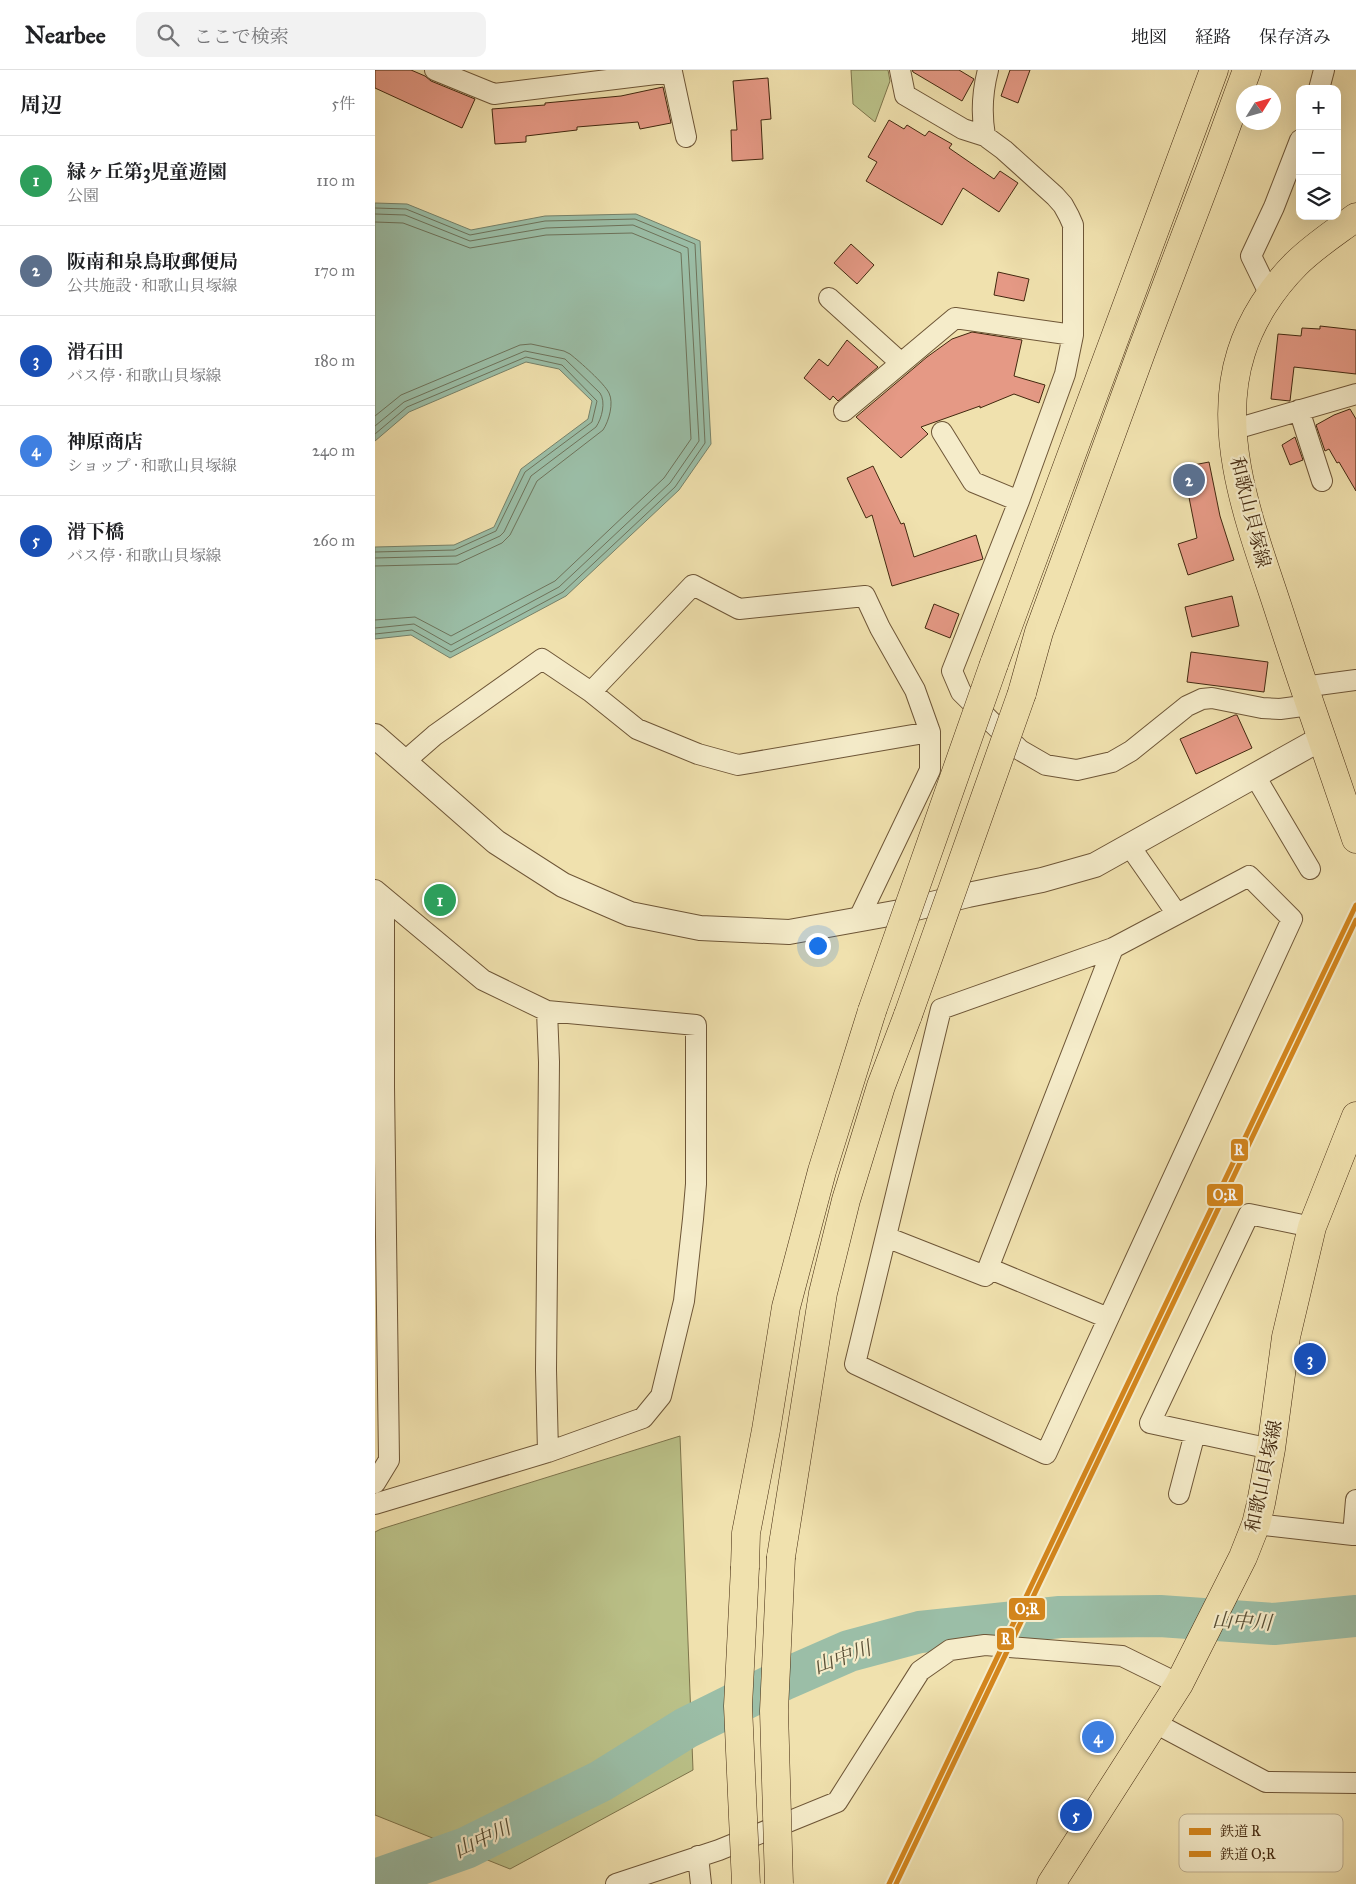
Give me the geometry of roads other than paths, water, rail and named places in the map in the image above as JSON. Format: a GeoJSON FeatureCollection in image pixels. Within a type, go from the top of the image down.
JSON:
{"type":"FeatureCollection","features":[{"type":"Feature","properties":{"kind":"main road"},"geometry":{"type":"LineString","coordinates":[[746,1884],[738,1706],[746,1533],[766,1430],[786,1307],[822,1171],[872,1011],[994,664],[1214,70]]}},
{"type":"Feature","properties":{"kind":"main road"},"geometry":{"type":"LineString","coordinates":[[779,1884],[774,1711],[781,1557],[823,1293],[846,1200],[878,1095],[1022,693],[1039,632],[1141,350],[1247,70]]}},
{"type":"Feature","properties":{"kind":"main road","name":"和歌山貝塚線"},"geometry":{"type":"LineString","coordinates":[[1356,218],[1297,263],[1270,295],[1254,320],[1241,352],[1233,387],[1232,430],[1239,480],[1306,696],[1356,839]]}},
{"type":"Feature","properties":{"kind":"main road","name":"和歌山貝塚線"},"geometry":{"type":"LineString","coordinates":[[1051,1884],[1155,1723],[1183,1676],[1243,1557],[1257,1524],[1271,1449],[1286,1337],[1312,1227],[1349,1153],[1356,1116]]}},
{"type":"Feature","properties":{"kind":"street"},"geometry":{"type":"LineString","coordinates":[[435,70],[495,94],[672,72],[686,137]]}},
{"type":"Feature","properties":{"kind":"street"},"geometry":{"type":"LineString","coordinates":[[899,70],[905,95],[963,128],[985,136],[1004,150],[1055,196],[1063,205],[1073,225],[1073,335],[1065,374],[1019,501],[952,671],[961,692],[1020,750],[1046,765],[1077,770],[1112,762],[1131,751],[1187,706],[1202,699],[1212,698],[1262,708],[1280,709],[1306,696],[1356,680]]}},
{"type":"Feature","properties":{"kind":"street"},"geometry":{"type":"LineString","coordinates":[[985,136],[982,98],[988,70]]}},
{"type":"Feature","properties":{"kind":"street"},"geometry":{"type":"LineString","coordinates":[[1320,85],[1324,70]]}},
{"type":"Feature","properties":{"kind":"street"},"geometry":{"type":"LineString","coordinates":[[1270,295],[1251,256],[1274,207],[1296,150]]}},
{"type":"Feature","properties":{"kind":"street"},"geometry":{"type":"LineString","coordinates":[[829,298],[901,363]]}},
{"type":"Feature","properties":{"kind":"street"},"geometry":{"type":"LineString","coordinates":[[844,411],[955,318],[1073,335]]}},
{"type":"Feature","properties":{"kind":"street"},"geometry":{"type":"LineString","coordinates":[[1232,430],[1356,394]]}},
{"type":"Feature","properties":{"kind":"street"},"geometry":{"type":"LineString","coordinates":[[1299,410],[1322,480]]}},
{"type":"Feature","properties":{"kind":"street"},"geometry":{"type":"LineString","coordinates":[[942,432],[973,482],[1019,501]]}},
{"type":"Feature","properties":{"kind":"street"},"geometry":{"type":"LineString","coordinates":[[591,692],[693,585],[739,609],[865,596],[879,628],[915,690],[930,732],[930,770],[859,918]]}},
{"type":"Feature","properties":{"kind":"street"},"geometry":{"type":"LineString","coordinates":[[404,762],[435,736],[542,659],[591,692],[637,729],[698,754],[738,765],[930,732]]}},
{"type":"Feature","properties":{"kind":"street"},"geometry":{"type":"LineString","coordinates":[[375,736],[496,842],[563,885],[630,914],[700,928],[789,932],[900,912],[968,895],[1042,880],[1095,865],[1322,738]]}},
{"type":"Feature","properties":{"kind":"street"},"geometry":{"type":"LineString","coordinates":[[1255,776],[1310,869]]}},
{"type":"Feature","properties":{"kind":"street"},"geometry":{"type":"LineString","coordinates":[[1129,846],[1177,914]]}},
{"type":"Feature","properties":{"kind":"street"},"geometry":{"type":"LineString","coordinates":[[1249,876],[1292,919],[1046,1454],[855,1364],[941,1009],[1113,948],[1249,876]]}},
{"type":"Feature","properties":{"kind":"street"},"geometry":{"type":"LineString","coordinates":[[375,1504],[548,1452],[643,1418],[661,1396],[685,1301],[696,1184],[696,1025],[547,1012],[483,980],[380,894]]}},
{"type":"Feature","properties":{"kind":"street"},"geometry":{"type":"LineString","coordinates":[[375,1482],[389,1460],[379,1087],[380,894]]}},
{"type":"Feature","properties":{"kind":"street"},"geometry":{"type":"LineString","coordinates":[[886,1238],[985,1276],[1113,948]]}},
{"type":"Feature","properties":{"kind":"street"},"geometry":{"type":"LineString","coordinates":[[547,1012],[549,1062],[546,1370],[548,1452]]}},
{"type":"Feature","properties":{"kind":"street"},"geometry":{"type":"LineString","coordinates":[[1271,1449],[1150,1423],[1249,1214],[1312,1227]]}},
{"type":"Feature","properties":{"kind":"street"},"geometry":{"type":"LineString","coordinates":[[988,1268],[1109,1318]]}},
{"type":"Feature","properties":{"kind":"street"},"geometry":{"type":"LineString","coordinates":[[1179,1494],[1195,1433]]}},
{"type":"Feature","properties":{"kind":"street"},"geometry":{"type":"LineString","coordinates":[[1257,1524],[1355,1535],[1356,1500]]}},
{"type":"Feature","properties":{"kind":"street"},"geometry":{"type":"LineString","coordinates":[[616,1884],[719,1850],[837,1802],[920,1671],[950,1650],[985,1645],[1122,1656],[1183,1676]]}},
{"type":"Feature","properties":{"kind":"street"},"geometry":{"type":"LineString","coordinates":[[1155,1723],[1266,1782],[1356,1782]]}},
{"type":"Feature","properties":{"kind":"street"},"geometry":{"type":"LineString","coordinates":[[698,1856],[701,1884]]}},
{"type":"Feature","properties":{"kind":"water"},"geometry":{"type":"Polygon","coordinates":[[[375,203],[407,204],[471,230],[545,216],[636,214],[700,241],[711,444],[679,490],[566,596],[450,658],[411,635],[375,639],[375,547],[454,545],[494,527],[521,469],[588,419],[592,401],[559,369],[526,362],[409,412],[375,441],[375,203]]]}},
{"type":"Feature","properties":{"kind":"waterway","name":"山中川"},"geometry":{"type":"LineString","coordinates":[[375,1880],[466,1848],[601,1781],[686,1728],[785,1679],[849,1651],[920,1632],[1060,1617],[1160,1616],[1274,1624],[1356,1616]]}},
{"type":"Feature","properties":{"kind":"rail line","name":"R"},"geometry":{"type":"LineString","coordinates":[[889,1884],[1356,905]]}},
{"type":"Feature","properties":{"kind":"rail line","name":"O;R"},"geometry":{"type":"LineString","coordinates":[[896,1884],[1356,920]]}},
{"type":"Feature","properties":{"kind":"place","name":"阪南和泉鳥取郵便局"},"geometry":{"type":"Point","coordinates":[1189,480]}},
{"type":"Feature","properties":{"kind":"place","name":"緑ヶ丘第3児童遊園"},"geometry":{"type":"Point","coordinates":[440,900]}},
{"type":"Feature","properties":{"kind":"place","name":"滑石田"},"geometry":{"type":"Point","coordinates":[1310,1359]}},
{"type":"Feature","properties":{"kind":"place","name":"神原商店"},"geometry":{"type":"Point","coordinates":[1098,1737]}},
{"type":"Feature","properties":{"kind":"place","name":"滑下橋"},"geometry":{"type":"Point","coordinates":[1076,1815]}}]}
